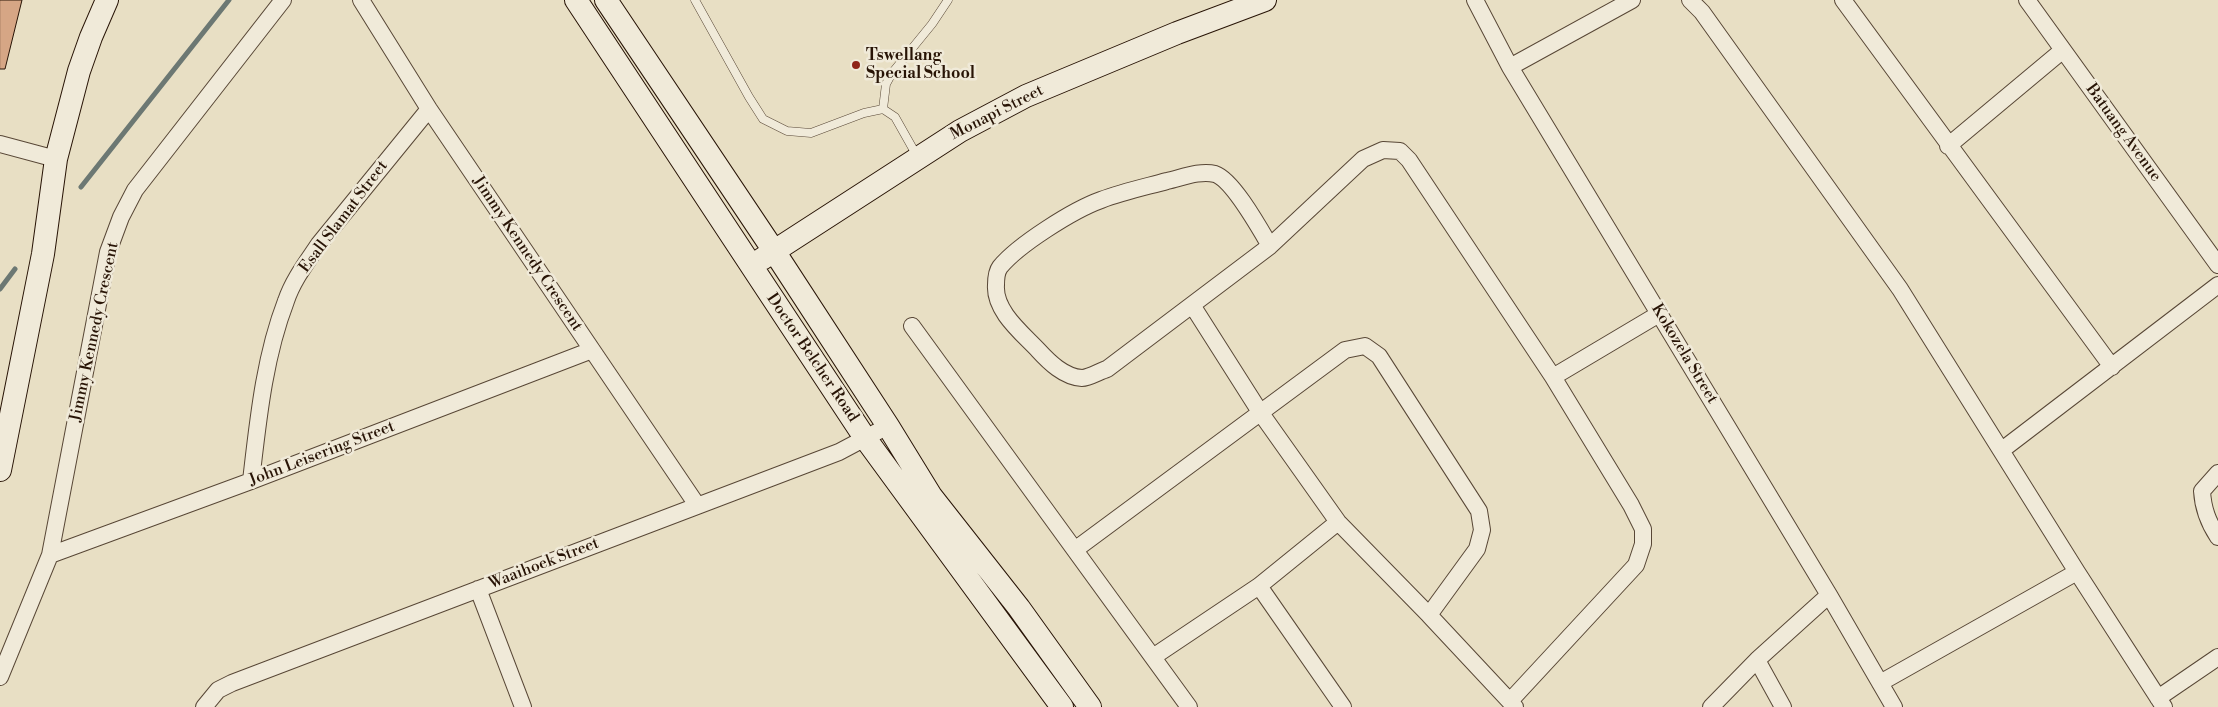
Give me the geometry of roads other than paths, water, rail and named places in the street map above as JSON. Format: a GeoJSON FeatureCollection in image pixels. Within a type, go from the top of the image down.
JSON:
{"type":"FeatureCollection","features":[{"type":"Feature","properties":{"kind":"main road"},"geometry":{"type":"LineString","coordinates":[[0,470],[43,254],[56,159],[79,71],[90,37],[107,0]]}},
{"type":"Feature","properties":{"kind":"main road","name":"Doctor Belcher Road"},"geometry":{"type":"LineString","coordinates":[[576,0],[865,438],[1062,707]]}},
{"type":"Feature","properties":{"kind":"main road","name":"Doctor Belcher Road"},"geometry":{"type":"LineString","coordinates":[[606,0],[774,251],[888,426],[931,496],[1019,608],[1090,707]]}},
{"type":"Feature","properties":{"kind":"main road","name":"Monapi Street"},"geometry":{"type":"LineString","coordinates":[[751,267],[960,131],[1026,96],[1177,33],[1265,0]]}},
{"type":"Feature","properties":{"kind":"street","name":"Jimmy Kennedy Crescent"},"geometry":{"type":"LineString","coordinates":[[0,677],[50,556],[108,252],[121,217],[135,190],[283,0]]}},
{"type":"Feature","properties":{"kind":"street","name":"Jimmy Kennedy Crescent"},"geometry":{"type":"LineString","coordinates":[[361,0],[429,109],[696,505]]}},
{"type":"Feature","properties":{"kind":"street","name":"Kokozela Street"},"geometry":{"type":"LineString","coordinates":[[1475,0],[1510,67],[1829,595],[1894,707]]}},
{"type":"Feature","properties":{"kind":"street"},"geometry":{"type":"LineString","coordinates":[[1510,67],[1632,0]]}},
{"type":"Feature","properties":{"kind":"street"},"geometry":{"type":"LineString","coordinates":[[1690,0],[1702,12],[1900,289],[2077,572],[2161,702],[2218,657]]}},
{"type":"Feature","properties":{"kind":"street"},"geometry":{"type":"LineString","coordinates":[[1843,0],[1948,146],[2112,366]]}},
{"type":"Feature","properties":{"kind":"street","name":"Batuang Avenue"},"geometry":{"type":"LineString","coordinates":[[2027,0],[2218,265]]}},
{"type":"Feature","properties":{"kind":"street"},"geometry":{"type":"LineString","coordinates":[[1948,146],[2063,50]]}},
{"type":"Feature","properties":{"kind":"street","name":"Esall Slamat Street"},"geometry":{"type":"LineString","coordinates":[[251,481],[272,343],[286,299],[319,244],[429,109]]}},
{"type":"Feature","properties":{"kind":"street"},"geometry":{"type":"LineString","coordinates":[[0,144],[56,159]]}},
{"type":"Feature","properties":{"kind":"street"},"geometry":{"type":"LineString","coordinates":[[1192,305],[1260,412],[1338,522],[1513,704],[1636,565],[1643,544],[1643,529],[1631,504],[1553,377],[1409,160],[1400,151],[1383,150],[1363,159],[1270,246],[1107,369],[1083,378],[1062,372],[1043,356],[1011,320],[998,300],[995,287],[998,268],[1068,215],[1100,200],[1151,185],[1203,173],[1216,174],[1232,189],[1251,213],[1270,246]]}},
{"type":"Feature","properties":{"kind":"street"},"geometry":{"type":"LineString","coordinates":[[2002,450],[2218,285]]}},
{"type":"Feature","properties":{"kind":"street"},"geometry":{"type":"LineString","coordinates":[[1553,377],[1659,314]]}},
{"type":"Feature","properties":{"kind":"street"},"geometry":{"type":"LineString","coordinates":[[912,326],[1076,549],[1189,707]]}},
{"type":"Feature","properties":{"kind":"street"},"geometry":{"type":"LineString","coordinates":[[1076,549],[1345,350],[1365,346],[1379,356],[1479,511],[1482,530],[1476,549],[1429,615]]}},
{"type":"Feature","properties":{"kind":"street","name":"John Leisering Street"},"geometry":{"type":"LineString","coordinates":[[50,556],[592,350]]}},
{"type":"Feature","properties":{"kind":"street","name":"Waaihoek Street"},"geometry":{"type":"LineString","coordinates":[[204,707],[218,690],[232,683],[838,452],[888,426]]}},
{"type":"Feature","properties":{"kind":"street"},"geometry":{"type":"LineString","coordinates":[[2218,473],[2202,491],[2203,506],[2218,537]]}},
{"type":"Feature","properties":{"kind":"street"},"geometry":{"type":"LineString","coordinates":[[1153,657],[1259,586],[1338,522]]}},
{"type":"Feature","properties":{"kind":"street"},"geometry":{"type":"LineString","coordinates":[[1880,683],[2077,572]]}},
{"type":"Feature","properties":{"kind":"street"},"geometry":{"type":"LineString","coordinates":[[1259,586],[1343,707]]}},
{"type":"Feature","properties":{"kind":"street"},"geometry":{"type":"LineString","coordinates":[[478,589],[523,707]]}},
{"type":"Feature","properties":{"kind":"street"},"geometry":{"type":"LineString","coordinates":[[1711,707],[1757,660],[1829,595]]}},
{"type":"Feature","properties":{"kind":"street"},"geometry":{"type":"LineString","coordinates":[[1757,660],[1783,707]]}},
{"type":"Feature","properties":{"kind":"lane"},"geometry":{"type":"LineString","coordinates":[[695,0],[763,119],[787,131],[810,133],[864,113],[883,109],[895,117],[918,158]]}},
{"type":"Feature","properties":{"kind":"lane"},"geometry":{"type":"LineString","coordinates":[[883,109],[886,84],[892,73],[932,24],[948,0]]}},
{"type":"Feature","properties":{"kind":"waterway"},"geometry":{"type":"LineString","coordinates":[[81,187],[229,0]]}},
{"type":"Feature","properties":{"kind":"waterway"},"geometry":{"type":"LineString","coordinates":[[0,289],[15,269]]}},
{"type":"Feature","properties":{"kind":"place","name":"Tswellang Special School"},"geometry":{"type":"Point","coordinates":[856,65]}}]}
